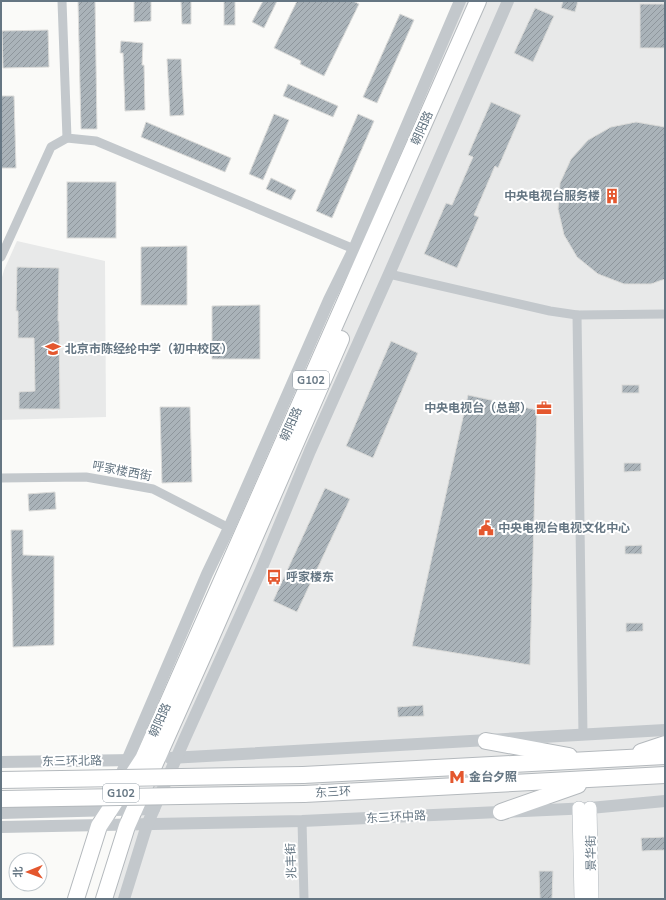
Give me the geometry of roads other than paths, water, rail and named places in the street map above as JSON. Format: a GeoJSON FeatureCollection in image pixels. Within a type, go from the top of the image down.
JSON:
{"type":"FeatureCollection","features":[{"type":"Feature","properties":{"kind":"highway","name":"朝阳路"},"geometry":{"type":"LineString","coordinates":[[142,759],[478,1]]}},
{"type":"Feature","properties":{"kind":"highway","name":"朝阳路"},"geometry":{"type":"LineString","coordinates":[[142,759],[206,649],[489,1]]}},
{"type":"Feature","properties":{"kind":"highway"},"geometry":{"type":"LineString","coordinates":[[486,741],[596,761]]}},
{"type":"Feature","properties":{"kind":"highway"},"geometry":{"type":"LineString","coordinates":[[614,760],[665,744]]}},
{"type":"Feature","properties":{"kind":"highway","name":"东三环"},"geometry":{"type":"LineString","coordinates":[[1,780],[303,775],[596,761],[665,756]]}},
{"type":"Feature","properties":{"kind":"highway","name":"G102"},"geometry":{"type":"LineString","coordinates":[[104,899],[127,826],[134,809],[142,759]]}},
{"type":"Feature","properties":{"kind":"highway","name":"G102"},"geometry":{"type":"LineString","coordinates":[[76,899],[99,826],[142,759]]}},
{"type":"Feature","properties":{"kind":"highway","name":"东三环"},"geometry":{"type":"LineString","coordinates":[[1,800],[304,794],[615,778],[665,774]]}},
{"type":"Feature","properties":{"kind":"highway"},"geometry":{"type":"LineString","coordinates":[[501,812],[596,778]]}},
{"type":"Feature","properties":{"kind":"highway"},"geometry":{"type":"LineString","coordinates":[[615,778],[665,784]]}},
{"type":"Feature","properties":{"kind":"main road","name":"景华街"},"geometry":{"type":"LineString","coordinates":[[581,899],[584,808]]}},
{"type":"Feature","properties":{"kind":"main road","name":"景华街"},"geometry":{"type":"LineString","coordinates":[[584,808],[592,899]]}},
{"type":"Feature","properties":{"kind":"street"},"geometry":{"type":"LineString","coordinates":[[62,1],[67,138]]}},
{"type":"Feature","properties":{"kind":"street","name":"朝阳路"},"geometry":{"type":"LineString","coordinates":[[142,759],[207,574],[229,528],[329,300],[354,249],[460,1]]}},
{"type":"Feature","properties":{"kind":"street"},"geometry":{"type":"LineString","coordinates":[[124,899],[147,825],[260,572],[310,451],[508,1]]}},
{"type":"Feature","properties":{"kind":"street"},"geometry":{"type":"LineString","coordinates":[[1,257],[51,147],[67,138],[96,141],[354,249]]}},
{"type":"Feature","properties":{"kind":"street"},"geometry":{"type":"LineString","coordinates":[[389,274],[550,311],[577,315],[665,314]]}},
{"type":"Feature","properties":{"kind":"street"},"geometry":{"type":"LineString","coordinates":[[577,315],[583,735]]}},
{"type":"Feature","properties":{"kind":"street","name":"呼家楼西街"},"geometry":{"type":"LineString","coordinates":[[1,478],[86,476],[153,488],[229,528]]}},
{"type":"Feature","properties":{"kind":"street"},"geometry":{"type":"LineString","coordinates":[[176,758],[665,730]]}},
{"type":"Feature","properties":{"kind":"street","name":"东三环北路"},"geometry":{"type":"LineString","coordinates":[[1,762],[176,758]]}},
{"type":"Feature","properties":{"kind":"street"},"geometry":{"type":"LineString","coordinates":[[80,826],[81,760]]}},
{"type":"Feature","properties":{"kind":"street","name":"东三环中路"},"geometry":{"type":"LineString","coordinates":[[99,826],[302,821],[584,808],[665,801]]}},
{"type":"Feature","properties":{"kind":"street"},"geometry":{"type":"LineString","coordinates":[[1,812],[154,809]]}},
{"type":"Feature","properties":{"kind":"street","name":"兆丰街"},"geometry":{"type":"LineString","coordinates":[[302,821],[304,899]]}},
{"type":"Feature","properties":{"kind":"street"},"geometry":{"type":"LineString","coordinates":[[1,827],[99,826]]}},
{"type":"Feature","properties":{"kind":"place","name":"中央电视台服务楼"},"geometry":{"type":"Point","coordinates":[612,196]}},
{"type":"Feature","properties":{"kind":"place","name":"北京市陈经纶中学（初中校区）"},"geometry":{"type":"Point","coordinates":[53,349]}},
{"type":"Feature","properties":{"kind":"place","name":"中央电视台（总部）"},"geometry":{"type":"Point","coordinates":[544,408]}},
{"type":"Feature","properties":{"kind":"place","name":"中央电视台电视文化中心"},"geometry":{"type":"Point","coordinates":[486,528]}},
{"type":"Feature","properties":{"kind":"place","name":"呼家楼东"},"geometry":{"type":"Point","coordinates":[274,577]}},
{"type":"Feature","properties":{"kind":"place","name":"金台夕照"},"geometry":{"type":"Point","coordinates":[457,777]}}]}
